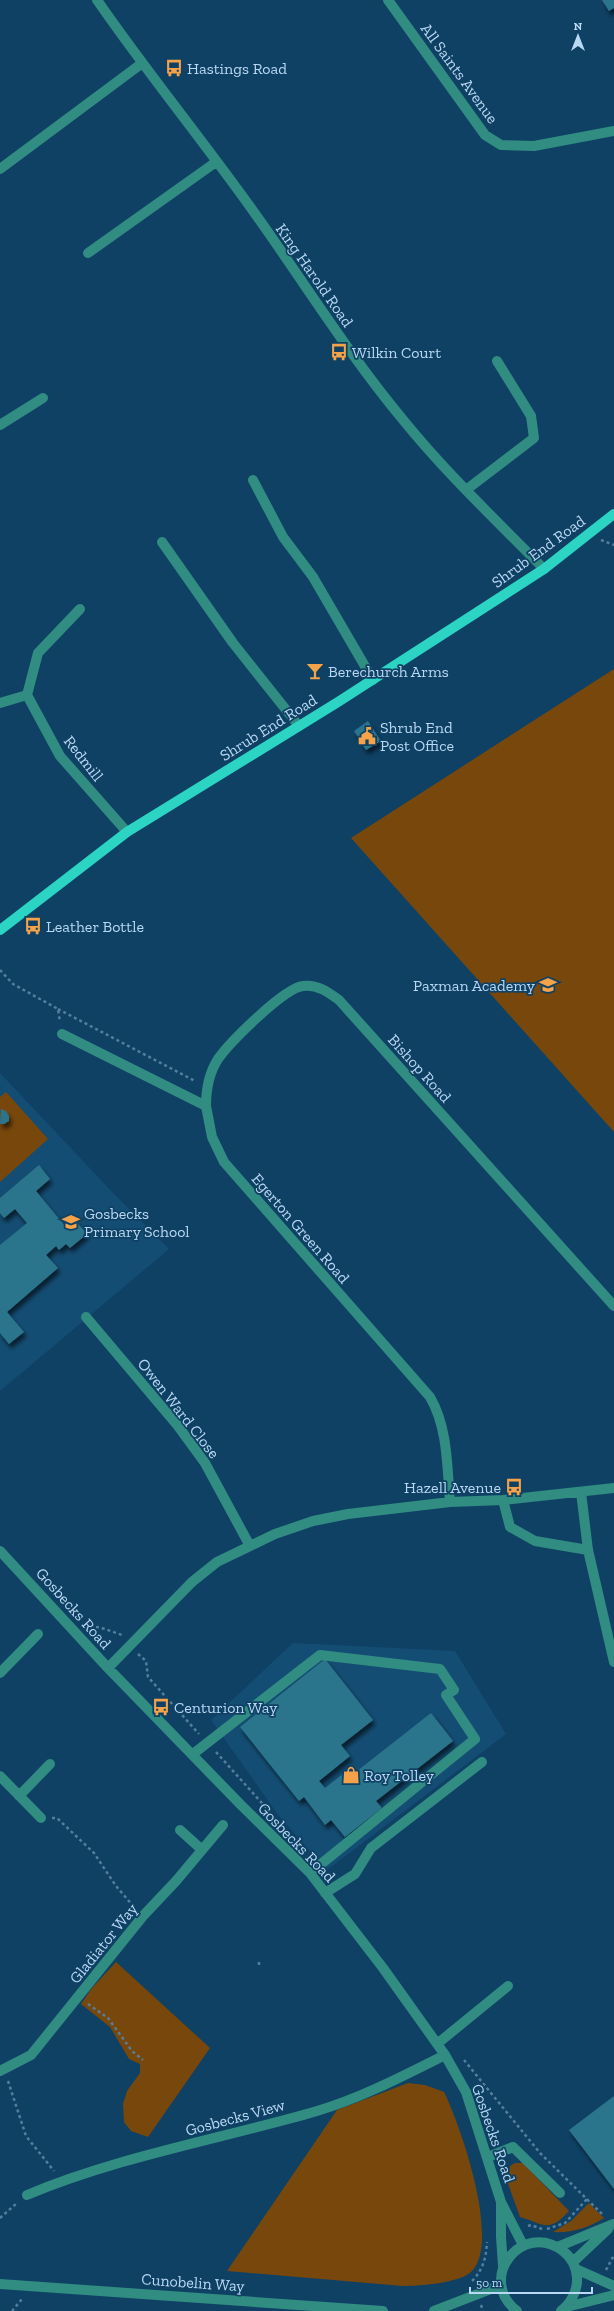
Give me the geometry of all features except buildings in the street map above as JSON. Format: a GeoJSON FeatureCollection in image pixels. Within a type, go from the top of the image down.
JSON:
{"type":"FeatureCollection","features":[{"type":"Feature","properties":{"kind":"main road","name":"Shrub End Road"},"geometry":{"type":"LineString","coordinates":[[0,930],[127,832],[373,680],[544,569],[614,514]]}},
{"type":"Feature","properties":{"kind":"street","name":"King Harold Road"},"geometry":{"type":"LineString","coordinates":[[97,0],[141,64],[250,207],[352,355],[404,422],[466,490],[544,569]]}},
{"type":"Feature","properties":{"kind":"street","name":"All Saints Avenue"},"geometry":{"type":"LineString","coordinates":[[388,0],[485,136],[502,145],[534,146],[614,132]]}},
{"type":"Feature","properties":{"kind":"street"},"geometry":{"type":"LineString","coordinates":[[0,168],[141,64]]}},
{"type":"Feature","properties":{"kind":"street"},"geometry":{"type":"LineString","coordinates":[[88,253],[216,162]]}},
{"type":"Feature","properties":{"kind":"street"},"geometry":{"type":"LineString","coordinates":[[466,490],[534,438],[531,416],[497,361]]}},
{"type":"Feature","properties":{"kind":"street"},"geometry":{"type":"LineString","coordinates":[[0,425],[43,398]]}},
{"type":"Feature","properties":{"kind":"street"},"geometry":{"type":"LineString","coordinates":[[254,480],[283,537],[313,578],[373,680]]}},
{"type":"Feature","properties":{"kind":"street"},"geometry":{"type":"LineString","coordinates":[[162,542],[234,643],[299,726]]}},
{"type":"Feature","properties":{"kind":"street"},"geometry":{"type":"LineString","coordinates":[[0,703],[27,695],[38,653],[80,609]]}},
{"type":"Feature","properties":{"kind":"street","name":"Redmill"},"geometry":{"type":"LineString","coordinates":[[27,695],[60,756],[127,832]]}},
{"type":"Feature","properties":{"kind":"street","name":"Bishop Road"},"geometry":{"type":"LineString","coordinates":[[206,1106],[207,1087],[218,1060],[232,1042],[289,991],[302,986],[314,986],[328,992],[339,1000],[614,1306]]}},
{"type":"Feature","properties":{"kind":"street"},"geometry":{"type":"LineString","coordinates":[[62,1034],[206,1106]]}},
{"type":"Feature","properties":{"kind":"street","name":"Egerton Green Road"},"geometry":{"type":"LineString","coordinates":[[206,1106],[212,1137],[224,1162],[430,1397],[438,1412],[443,1429],[450,1502]]}},
{"type":"Feature","properties":{"kind":"street","name":"Owen Ward Close"},"geometry":{"type":"LineString","coordinates":[[86,1317],[178,1426],[205,1463],[250,1546]]}},
{"type":"Feature","properties":{"kind":"street"},"geometry":{"type":"LineString","coordinates":[[108,1668],[192,1582],[218,1562],[275,1534],[313,1521],[348,1514],[450,1502],[503,1500],[614,1488]]}},
{"type":"Feature","properties":{"kind":"street"},"geometry":{"type":"LineString","coordinates":[[581,1492],[588,1550],[614,1662]]}},
{"type":"Feature","properties":{"kind":"street"},"geometry":{"type":"LineString","coordinates":[[503,1500],[510,1527],[535,1541],[588,1550]]}},
{"type":"Feature","properties":{"kind":"street","name":"Gosbecks Road"},"geometry":{"type":"LineString","coordinates":[[0,1551],[108,1668],[241,1805],[310,1873],[437,2044],[466,2092],[502,2202],[523,2245]]}},
{"type":"Feature","properties":{"kind":"street"},"geometry":{"type":"LineString","coordinates":[[0,1673],[38,1634]]}},
{"type":"Feature","properties":{"kind":"street"},"geometry":{"type":"LineString","coordinates":[[193,1754],[320,1655],[440,1669],[454,1690],[446,1695],[475,1739],[310,1873]]}},
{"type":"Feature","properties":{"kind":"street"},"geometry":{"type":"LineString","coordinates":[[325,1893],[355,1874],[371,1848],[482,1762]]}},
{"type":"Feature","properties":{"kind":"street"},"geometry":{"type":"LineString","coordinates":[[19,1796],[50,1764]]}},
{"type":"Feature","properties":{"kind":"street"},"geometry":{"type":"LineString","coordinates":[[0,1776],[40,1818]]}},
{"type":"Feature","properties":{"kind":"street","name":"Gladiator Way"},"geometry":{"type":"LineString","coordinates":[[2,2070],[31,2055],[143,1916],[176,1881],[222,1825]]}},
{"type":"Feature","properties":{"kind":"street"},"geometry":{"type":"LineString","coordinates":[[180,1830],[201,1849]]}},
{"type":"Feature","properties":{"kind":"street"},"geometry":{"type":"LineString","coordinates":[[437,2044],[508,1986]]}},
{"type":"Feature","properties":{"kind":"street","name":"Gosbecks View"},"geometry":{"type":"LineString","coordinates":[[27,2196],[62,2181],[122,2162],[319,2110],[397,2079],[444,2055]]}},
{"type":"Feature","properties":{"kind":"street"},"geometry":{"type":"LineString","coordinates":[[488,2158],[513,2147],[560,2193]]}},
{"type":"Feature","properties":{"kind":"street","name":"Gosbecks Road"},"geometry":{"type":"LineString","coordinates":[[501,2285],[503,2266],[501,2237],[502,2202]]}},
{"type":"Feature","properties":{"kind":"street"},"geometry":{"type":"LineString","coordinates":[[503,2266],[512,2253],[523,2245],[539,2242],[558,2246],[613,2223]]}},
{"type":"Feature","properties":{"kind":"street"},"geometry":{"type":"LineString","coordinates":[[563,2309],[576,2290],[574,2265],[613,2223]]}},
{"type":"Feature","properties":{"kind":"street"},"geometry":{"type":"LineString","coordinates":[[558,2246],[574,2265],[614,2286]]}},
{"type":"Feature","properties":{"kind":"street","name":"Cunobelin Way"},"geometry":{"type":"LineString","coordinates":[[0,2284],[383,2311]]}},
{"type":"Feature","properties":{"kind":"street"},"geometry":{"type":"LineString","coordinates":[[434,2311],[501,2285],[504,2296],[517,2311]]}},
{"type":"Feature","properties":{"kind":"street"},"geometry":{"type":"LineString","coordinates":[[563,2309],[614,2295]]}},
{"type":"Feature","properties":{"kind":"path"},"geometry":{"type":"LineString","coordinates":[[0,970],[13,984],[207,1087]]}},
{"type":"Feature","properties":{"kind":"path"},"geometry":{"type":"LineString","coordinates":[[58,1009],[62,1034]]}},
{"type":"Feature","properties":{"kind":"path"},"geometry":{"type":"LineString","coordinates":[[80,1637],[90,1628],[99,1627],[109,1632],[120,1633],[130,1645]]}},
{"type":"Feature","properties":{"kind":"path"},"geometry":{"type":"LineString","coordinates":[[40,1818],[57,1818],[94,1853],[116,1886],[143,1916]]}},
{"type":"Feature","properties":{"kind":"path"},"geometry":{"type":"LineString","coordinates":[[259,1962],[259,1968]]}},
{"type":"Feature","properties":{"kind":"path"},"geometry":{"type":"LineString","coordinates":[[77,1997],[108,2018],[132,2051],[143,2060]]}},
{"type":"Feature","properties":{"kind":"path"},"geometry":{"type":"LineString","coordinates":[[2,2070],[26,2136],[62,2181]]}},
{"type":"Feature","properties":{"kind":"path"},"geometry":{"type":"LineString","coordinates":[[0,2218],[27,2196]]}},
{"type":"Feature","properties":{"kind":"path"},"geometry":{"type":"LineString","coordinates":[[517,2231],[531,2225],[542,2229],[552,2229],[565,2223],[587,2199]]}},
{"type":"Feature","properties":{"kind":"path"},"geometry":{"type":"LineString","coordinates":[[483,2311],[477,2294],[470,2283],[482,2268],[486,2256],[487,2241],[501,2237]]}},
{"type":"Feature","properties":{"kind":"shaded area","name":"Paxman Academy"},"geometry":{"type":"Polygon","coordinates":[[[614,669],[614,1132],[351,838],[614,669]]]}},
{"type":"Feature","properties":{"kind":"shaded area","name":"Gosbecks Primary School"},"geometry":{"type":"Polygon","coordinates":[[[0,1073],[115,1195],[169,1249],[0,1391],[0,1073]]]}},
{"type":"Feature","properties":{"kind":"shaded area"},"geometry":{"type":"Polygon","coordinates":[[[6,1092],[48,1139],[0,1182],[0,1097],[6,1092]]]}},
{"type":"Feature","properties":{"kind":"shaded area","name":"Roy Tolley"},"geometry":{"type":"Polygon","coordinates":[[[293,1643],[455,1651],[506,1734],[327,1870],[279,1816],[211,1720],[293,1643]]]}},
{"type":"Feature","properties":{"kind":"shaded area"},"geometry":{"type":"Polygon","coordinates":[[[116,1962],[210,2048],[148,2137],[131,2131],[124,2122],[123,2104],[127,2091],[140,2073],[140,2064],[129,2059],[110,2027],[81,2004],[92,1988],[116,1962]]]}},
{"type":"Feature","properties":{"kind":"shaded area"},"geometry":{"type":"Polygon","coordinates":[[[408,2083],[425,2085],[444,2092],[468,2155],[480,2211],[482,2236],[479,2257],[471,2272],[458,2279],[449,2281],[403,2286],[227,2271],[337,2110],[408,2083]]]}},
{"type":"Feature","properties":{"kind":"shaded area"},"geometry":{"type":"Polygon","coordinates":[[[515,2163],[523,2163],[569,2211],[556,2223],[546,2225],[520,2217],[507,2181],[510,2166],[515,2163]]]}},
{"type":"Feature","properties":{"kind":"shaded area"},"geometry":{"type":"Polygon","coordinates":[[[589,2203],[604,2218],[592,2225],[580,2229],[567,2232],[553,2232],[571,2221],[589,2203]]]}},
{"type":"Feature","properties":{"kind":"place","name":"Hastings Road"},"geometry":{"type":"Point","coordinates":[174,68]}},
{"type":"Feature","properties":{"kind":"place","name":"Wilkin Court"},"geometry":{"type":"Point","coordinates":[339,352]}},
{"type":"Feature","properties":{"kind":"place","name":"Berechurch Arms"},"geometry":{"type":"Point","coordinates":[315,671]}},
{"type":"Feature","properties":{"kind":"place","name":"Shrub End Post Office"},"geometry":{"type":"Point","coordinates":[367,736]}},
{"type":"Feature","properties":{"kind":"place","name":"Leather Bottle"},"geometry":{"type":"Point","coordinates":[33,926]}},
{"type":"Feature","properties":{"kind":"place","name":"Paxman Academy"},"geometry":{"type":"Point","coordinates":[548,985]}},
{"type":"Feature","properties":{"kind":"place","name":"Gosbecks Primary School"},"geometry":{"type":"Point","coordinates":[71,1222]}},
{"type":"Feature","properties":{"kind":"place","name":"Hazell Avenue"},"geometry":{"type":"Point","coordinates":[514,1487]}},
{"type":"Feature","properties":{"kind":"place","name":"Centurion Way"},"geometry":{"type":"Point","coordinates":[161,1707]}},
{"type":"Feature","properties":{"kind":"place","name":"Roy Tolley"},"geometry":{"type":"Point","coordinates":[351,1775]}}]}
